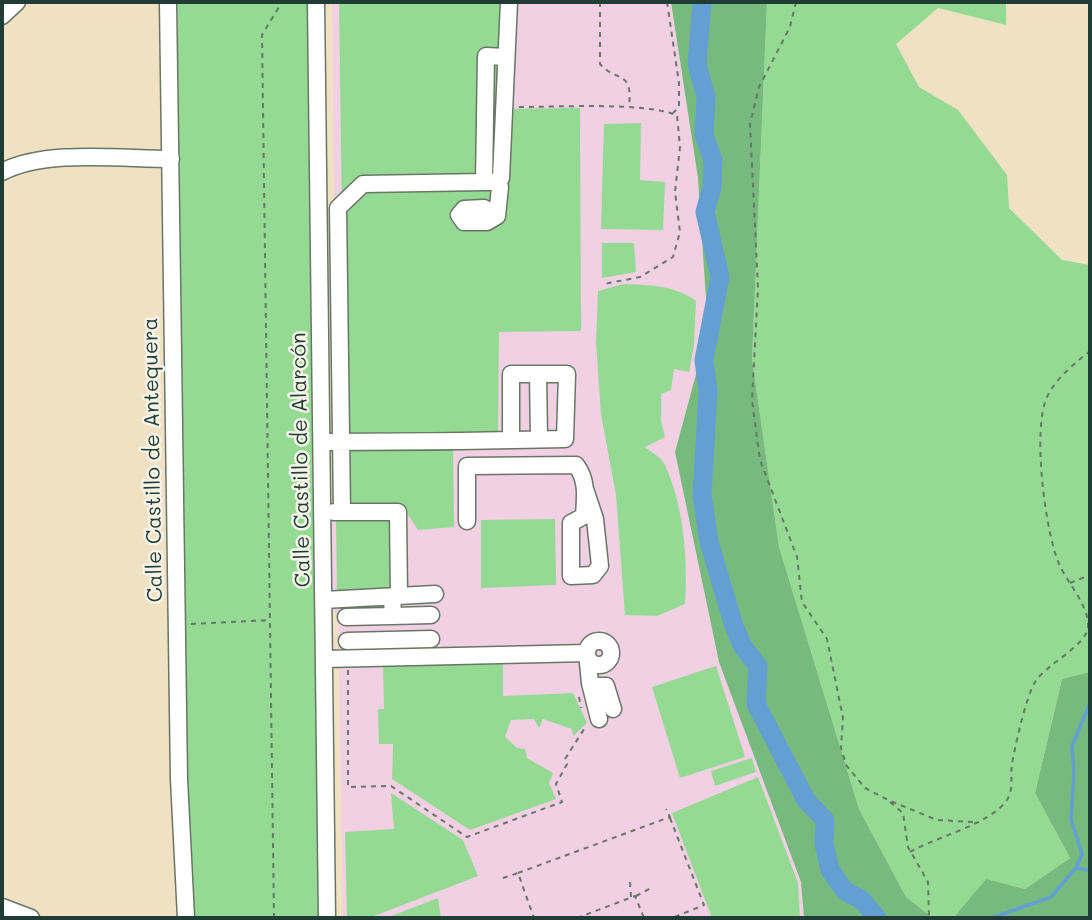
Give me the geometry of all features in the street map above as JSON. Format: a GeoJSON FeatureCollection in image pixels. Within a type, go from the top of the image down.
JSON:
{"type":"FeatureCollection","features":[{"type":"Feature","properties":{"kind":"street"},"geometry":{"type":"LineString","coordinates":[[2,16],[18,2]]}},
{"type":"Feature","properties":{"kind":"street","name":"Calle Castillo de Antequera"},"geometry":{"type":"LineString","coordinates":[[168,2],[179,779],[186,918]]}},
{"type":"Feature","properties":{"kind":"street","name":"Calle Castillo de Alarcón"},"geometry":{"type":"LineString","coordinates":[[317,2],[327,918]]}},
{"type":"Feature","properties":{"kind":"street"},"geometry":{"type":"LineString","coordinates":[[342,512],[338,208],[363,184],[490,182],[501,178],[509,2]]}},
{"type":"Feature","properties":{"kind":"street"},"geometry":{"type":"LineString","coordinates":[[490,182],[486,56],[506,57]]}},
{"type":"Feature","properties":{"kind":"street"},"geometry":{"type":"LineString","coordinates":[[2,172],[17,164],[39,159],[171,159]]}},
{"type":"Feature","properties":{"kind":"street"},"geometry":{"type":"LineString","coordinates":[[490,182],[500,187],[497,216]]}},
{"type":"Feature","properties":{"kind":"street"},"geometry":{"type":"LineString","coordinates":[[511,440],[512,374],[567,373],[565,439],[571,447],[571,458],[585,477],[584,516],[571,523],[571,576],[593,575],[600,566],[595,519],[585,489]]}},
{"type":"Feature","properties":{"kind":"street"},"geometry":{"type":"LineString","coordinates":[[538,374],[539,439]]}},
{"type":"Feature","properties":{"kind":"street"},"geometry":{"type":"LineString","coordinates":[[322,443],[565,439]]}},
{"type":"Feature","properties":{"kind":"street"},"geometry":{"type":"LineString","coordinates":[[466,440],[467,521]]}},
{"type":"Feature","properties":{"kind":"street"},"geometry":{"type":"LineString","coordinates":[[467,466],[576,465]]}},
{"type":"Feature","properties":{"kind":"street"},"geometry":{"type":"LineString","coordinates":[[323,513],[398,512],[393,616]]}},
{"type":"Feature","properties":{"kind":"street"},"geometry":{"type":"LineString","coordinates":[[324,600],[435,594]]}},
{"type":"Feature","properties":{"kind":"street"},"geometry":{"type":"LineString","coordinates":[[346,598],[347,649]]}},
{"type":"Feature","properties":{"kind":"street"},"geometry":{"type":"LineString","coordinates":[[346,617],[431,615]]}},
{"type":"Feature","properties":{"kind":"street"},"geometry":{"type":"LineString","coordinates":[[325,659],[347,649],[431,639]]}},
{"type":"Feature","properties":{"kind":"street"},"geometry":{"type":"LineString","coordinates":[[347,649],[587,653],[588,687],[600,717]]}},
{"type":"Feature","properties":{"kind":"street"},"geometry":{"type":"LineString","coordinates":[[2,907],[31,918]]}},
{"type":"Feature","properties":{"kind":"path"},"geometry":{"type":"LineString","coordinates":[[274,918],[262,34],[282,2]]}},
{"type":"Feature","properties":{"kind":"path"},"geometry":{"type":"LineString","coordinates":[[600,2],[600,64],[626,82],[630,89],[629,109]]}},
{"type":"Feature","properties":{"kind":"path"},"geometry":{"type":"LineString","coordinates":[[667,2],[679,83],[679,107],[673,114]]}},
{"type":"Feature","properties":{"kind":"path"},"geometry":{"type":"LineString","coordinates":[[796,2],[790,27],[759,87],[750,124],[758,288],[752,400],[760,460],[797,557],[802,603],[827,639],[843,718],[841,748],[846,765],[865,788],[888,800],[937,821],[973,822]]}},
{"type":"Feature","properties":{"kind":"path"},"geometry":{"type":"LineString","coordinates":[[504,107],[629,109],[673,114],[680,123],[675,192],[680,232],[673,257],[640,277],[604,284]]}},
{"type":"Feature","properties":{"kind":"path"},"geometry":{"type":"LineString","coordinates":[[910,852],[973,822],[986,819],[997,810],[1011,791],[1012,766],[1035,682],[1082,641],[1087,632],[1086,615],[1055,551],[1039,433],[1048,396],[1064,374],[1090,351]]}},
{"type":"Feature","properties":{"kind":"path"},"geometry":{"type":"LineString","coordinates":[[1069,584],[1090,575]]}},
{"type":"Feature","properties":{"kind":"path"},"geometry":{"type":"LineString","coordinates":[[176,625],[270,620]]}},
{"type":"Feature","properties":{"kind":"path"},"geometry":{"type":"LineString","coordinates":[[347,649],[348,787],[391,786],[467,837],[562,803],[556,784],[567,764],[565,759],[600,717]]}},
{"type":"Feature","properties":{"kind":"path"},"geometry":{"type":"LineString","coordinates":[[583,711],[578,698],[588,687]]}},
{"type":"Feature","properties":{"kind":"path"},"geometry":{"type":"LineString","coordinates":[[888,800],[903,813],[910,852],[928,883],[929,918]]}},
{"type":"Feature","properties":{"kind":"path"},"geometry":{"type":"LineString","coordinates":[[666,809],[704,905],[672,918]]}},
{"type":"Feature","properties":{"kind":"path"},"geometry":{"type":"LineString","coordinates":[[503,878],[670,817]]}},
{"type":"Feature","properties":{"kind":"path"},"geometry":{"type":"LineString","coordinates":[[518,873],[534,918]]}},
{"type":"Feature","properties":{"kind":"path"},"geometry":{"type":"LineString","coordinates":[[630,882],[633,897],[644,918]]}},
{"type":"Feature","properties":{"kind":"path"},"geometry":{"type":"LineString","coordinates":[[577,918],[653,887]]}},
{"type":"Feature","properties":{"kind":"shaded area"},"geometry":{"type":"Polygon","coordinates":[[[332,2],[671,2],[698,178],[708,330],[675,452],[801,882],[804,918],[441,918],[438,898],[386,918],[343,918],[338,613],[332,612],[331,499],[337,499],[332,2]]]}},
{"type":"Feature","properties":{"kind":"green space"},"geometry":{"type":"Polygon","coordinates":[[[177,2],[308,2],[320,918],[190,918],[177,2]]]}},
{"type":"Feature","properties":{"kind":"green space"},"geometry":{"type":"Polygon","coordinates":[[[339,2],[501,2],[501,109],[580,108],[581,331],[499,332],[498,436],[345,437],[339,2]]]}},
{"type":"Feature","properties":{"kind":"green space"},"geometry":{"type":"Polygon","coordinates":[[[671,2],[767,2],[752,359],[779,547],[859,809],[906,897],[933,918],[804,918],[801,882],[719,662],[675,452],[708,330],[698,178],[671,2]]]}},
{"type":"Feature","properties":{"kind":"green space"},"geometry":{"type":"Polygon","coordinates":[[[767,2],[1006,2],[1006,25],[938,8],[896,44],[919,87],[958,110],[1007,175],[1009,208],[1062,260],[1090,265],[1090,672],[1062,679],[1035,793],[1070,858],[1025,889],[986,879],[953,918],[933,918],[906,897],[859,809],[779,547],[752,359],[767,2]]]}},
{"type":"Feature","properties":{"kind":"green space"},"geometry":{"type":"Polygon","coordinates":[[[641,123],[640,180],[665,182],[663,230],[601,229],[604,124],[641,123]]]}},
{"type":"Feature","properties":{"kind":"green space"},"geometry":{"type":"Polygon","coordinates":[[[602,243],[634,243],[636,272],[602,278],[602,243]]]}},
{"type":"Feature","properties":{"kind":"green space"},"geometry":{"type":"Polygon","coordinates":[[[623,284],[670,289],[696,301],[694,345],[689,372],[674,369],[671,390],[661,394],[661,420],[665,437],[645,447],[664,462],[677,498],[685,551],[685,604],[657,616],[625,615],[616,495],[601,414],[596,343],[598,291],[623,284]]]}},
{"type":"Feature","properties":{"kind":"green space"},"geometry":{"type":"Polygon","coordinates":[[[453,446],[454,527],[418,530],[404,508],[346,508],[347,448],[453,446]]]}},
{"type":"Feature","properties":{"kind":"green space"},"geometry":{"type":"Polygon","coordinates":[[[555,519],[556,585],[481,588],[481,520],[555,519]]]}},
{"type":"Feature","properties":{"kind":"green space"},"geometry":{"type":"Polygon","coordinates":[[[392,520],[393,591],[337,594],[336,521],[392,520]]]}},
{"type":"Feature","properties":{"kind":"green space"},"geometry":{"type":"Polygon","coordinates":[[[503,662],[503,696],[573,693],[587,723],[573,736],[572,729],[543,719],[539,728],[534,719],[511,720],[505,737],[517,748],[525,749],[527,758],[553,773],[549,783],[556,799],[470,830],[392,779],[393,744],[379,744],[378,709],[384,709],[383,665],[503,662]]]}},
{"type":"Feature","properties":{"kind":"green space"},"geometry":{"type":"Polygon","coordinates":[[[716,666],[745,757],[680,778],[652,687],[716,666]]]}},
{"type":"Feature","properties":{"kind":"green space"},"geometry":{"type":"Polygon","coordinates":[[[1090,672],[1090,918],[953,918],[986,879],[1025,889],[1070,858],[1035,793],[1062,679],[1090,672]]]}},
{"type":"Feature","properties":{"kind":"green space"},"geometry":{"type":"Polygon","coordinates":[[[752,758],[756,772],[715,786],[711,771],[752,758]]]}},
{"type":"Feature","properties":{"kind":"green space"},"geometry":{"type":"Polygon","coordinates":[[[758,777],[798,883],[800,918],[712,918],[672,813],[758,777]]]}},
{"type":"Feature","properties":{"kind":"green space"},"geometry":{"type":"Polygon","coordinates":[[[391,793],[463,840],[478,876],[369,918],[347,918],[345,832],[394,829],[391,793]]]}},
{"type":"Feature","properties":{"kind":"green space"},"geometry":{"type":"Polygon","coordinates":[[[438,898],[441,918],[386,918],[438,898]]]}},
{"type":"Feature","properties":{"kind":"waterway"},"geometry":{"type":"LineString","coordinates":[[702,2],[697,64],[706,97],[704,135],[713,160],[712,187],[705,212],[720,277],[704,360],[708,392],[702,495],[709,542],[734,626],[743,647],[758,666],[756,704],[806,800],[825,820],[824,844],[830,870],[845,891],[862,900],[877,918]]}},
{"type":"Feature","properties":{"kind":"waterway"},"geometry":{"type":"LineString","coordinates":[[992,918],[1051,897],[1076,868],[1082,854],[1071,819],[1074,774],[1072,746],[1090,703]]}},
{"type":"Feature","properties":{"kind":"waterway"},"geometry":{"type":"LineString","coordinates":[[1076,868],[1090,870]]}}]}
